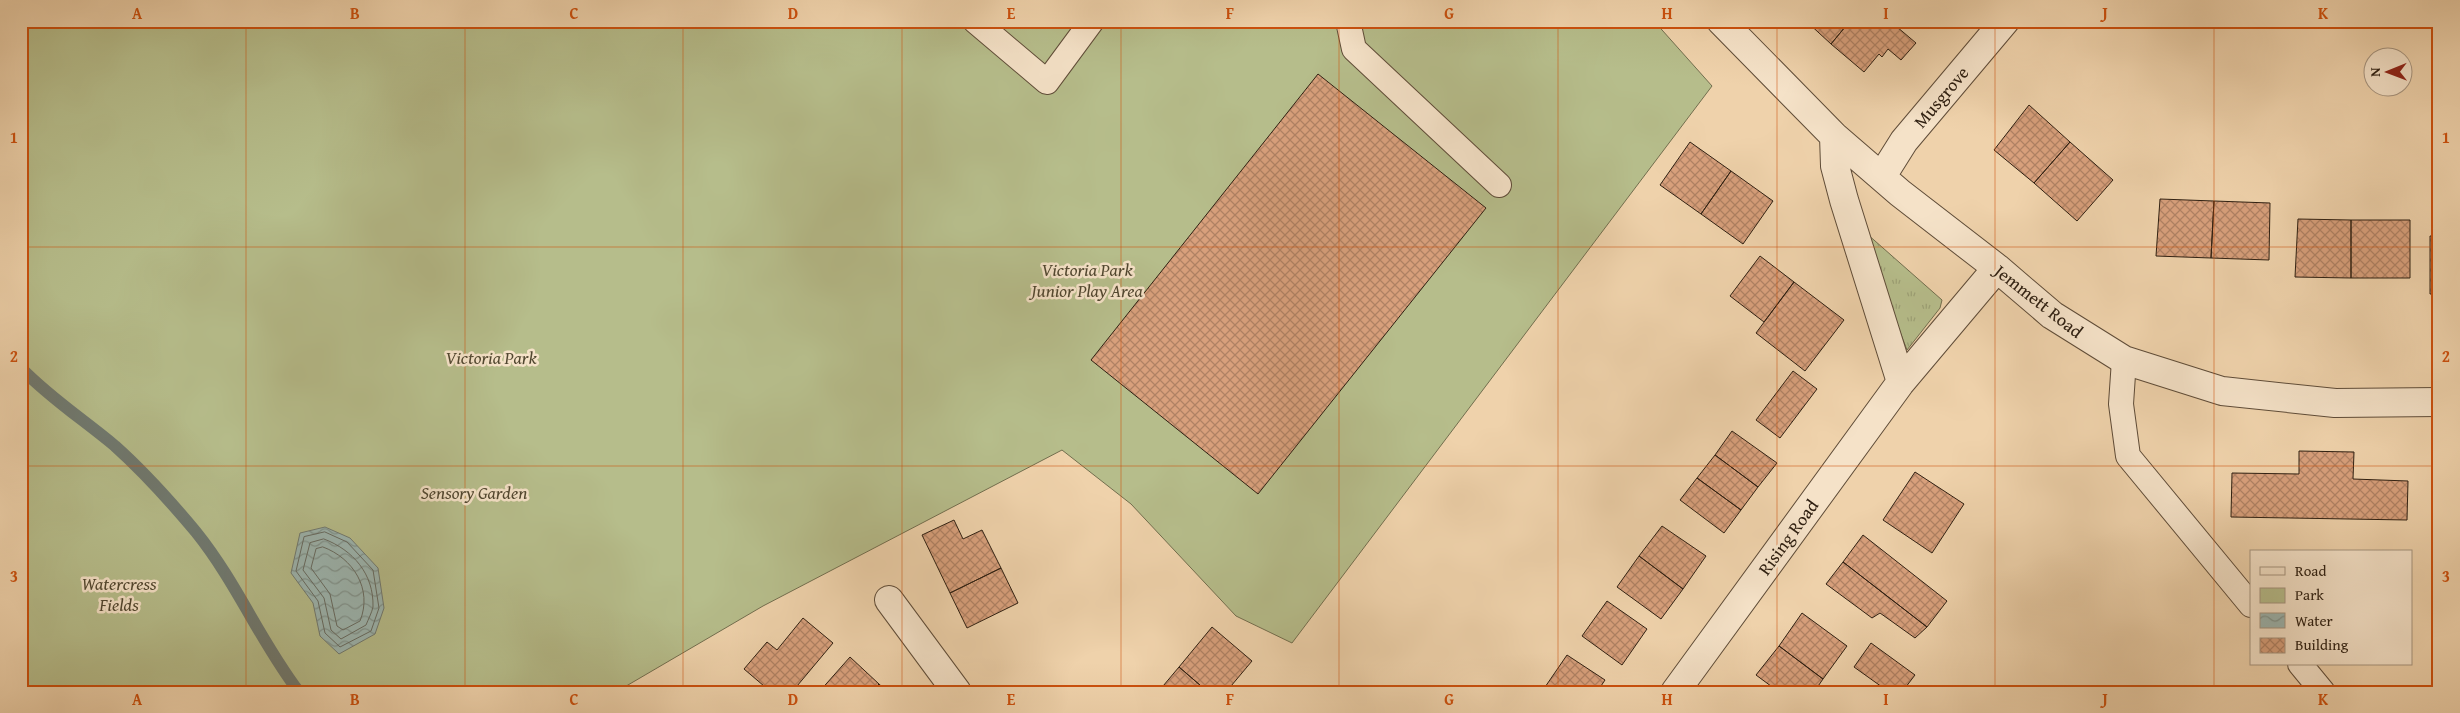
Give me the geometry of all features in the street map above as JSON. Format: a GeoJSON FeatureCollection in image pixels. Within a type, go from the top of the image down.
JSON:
{"type":"FeatureCollection","features":[{"type":"Feature","properties":{"kind":"street","name":"Jemmett Road"},"geometry":{"type":"LineString","coordinates":[[1722,21],[1834,136],[1900,192],[1997,268],[2052,316],[2124,360],[2222,391],[2335,403],[2439,402]]}},
{"type":"Feature","properties":{"kind":"street","name":"Musgrove"},"geometry":{"type":"LineString","coordinates":[[1882,176],[1904,141],[2005,21]]}},
{"type":"Feature","properties":{"kind":"street"},"geometry":{"type":"LineString","coordinates":[[1834,136],[1835,166],[1844,200],[1901,382]]}},
{"type":"Feature","properties":{"kind":"street","name":"Rising Road"},"geometry":{"type":"LineString","coordinates":[[1675,692],[1901,382],[1997,268]]}},
{"type":"Feature","properties":{"kind":"street"},"geometry":{"type":"LineString","coordinates":[[889,600],[957,692]]}},
{"type":"Feature","properties":{"kind":"lane"},"geometry":{"type":"LineString","coordinates":[[974,21],[1047,82],[1092,21]]}},
{"type":"Feature","properties":{"kind":"lane"},"geometry":{"type":"LineString","coordinates":[[1348,21],[1354,49],[1499,185]]}},
{"type":"Feature","properties":{"kind":"lane"},"geometry":{"type":"LineString","coordinates":[[2124,360],[2121,404],[2128,456],[2250,604]]}},
{"type":"Feature","properties":{"kind":"lane"},"geometry":{"type":"LineString","coordinates":[[2302,666],[2323,692]]}},
{"type":"Feature","properties":{"kind":"green space","name":"Victoria Park"},"geometry":{"type":"Polygon","coordinates":[[[21,21],[1654,21],[1712,86],[1292,643],[1236,616],[1131,504],[1062,450],[763,606],[616,692],[21,692],[21,21]]]}},
{"type":"Feature","properties":{"kind":"green space"},"geometry":{"type":"Polygon","coordinates":[[[1862,233],[1866,233],[1942,300],[1940,308],[1907,350],[1862,233]]]}},
{"type":"Feature","properties":{"kind":"water"},"geometry":{"type":"Polygon","coordinates":[[[325,527],[350,538],[378,568],[384,608],[375,634],[339,654],[320,636],[313,603],[291,573],[300,533],[325,527]]]}},
{"type":"Feature","properties":{"kind":"building"},"geometry":{"type":"Polygon","coordinates":[[[1806,21],[1850,21],[1831,44],[1806,21]]]}},
{"type":"Feature","properties":{"kind":"building"},"geometry":{"type":"Polygon","coordinates":[[[1850,21],[1890,21],[1916,43],[1901,60],[1888,49],[1882,57],[1879,54],[1864,72],[1831,44],[1850,21]]]}},
{"type":"Feature","properties":{"kind":"building"},"geometry":{"type":"Polygon","coordinates":[[[1318,74],[1486,208],[1258,494],[1091,360],[1318,74]]]}},
{"type":"Feature","properties":{"kind":"building"},"geometry":{"type":"Polygon","coordinates":[[[2029,105],[2070,142],[2034,183],[1994,150],[2029,105]]]}},
{"type":"Feature","properties":{"kind":"building"},"geometry":{"type":"Polygon","coordinates":[[[1690,142],[1731,171],[1701,214],[1660,185],[1690,142]]]}},
{"type":"Feature","properties":{"kind":"building"},"geometry":{"type":"Polygon","coordinates":[[[2070,142],[2113,180],[2077,221],[2034,183],[2070,142]]]}},
{"type":"Feature","properties":{"kind":"building"},"geometry":{"type":"Polygon","coordinates":[[[1731,171],[1773,201],[1743,244],[1701,214],[1731,171]]]}},
{"type":"Feature","properties":{"kind":"building"},"geometry":{"type":"Polygon","coordinates":[[[2160,199],[2214,201],[2211,258],[2156,256],[2160,199]]]}},
{"type":"Feature","properties":{"kind":"building"},"geometry":{"type":"Polygon","coordinates":[[[2214,201],[2270,203],[2269,260],[2211,258],[2214,201]]]}},
{"type":"Feature","properties":{"kind":"building"},"geometry":{"type":"Polygon","coordinates":[[[2298,219],[2351,220],[2351,278],[2295,277],[2298,219]]]}},
{"type":"Feature","properties":{"kind":"building"},"geometry":{"type":"Polygon","coordinates":[[[2351,220],[2410,220],[2410,278],[2351,278],[2351,220]]]}},
{"type":"Feature","properties":{"kind":"building"},"geometry":{"type":"Polygon","coordinates":[[[2430,236],[2439,236],[2439,294],[2430,294],[2430,236]]]}},
{"type":"Feature","properties":{"kind":"building"},"geometry":{"type":"Polygon","coordinates":[[[1760,256],[1794,282],[1764,322],[1730,296],[1760,256]]]}},
{"type":"Feature","properties":{"kind":"building"},"geometry":{"type":"Polygon","coordinates":[[[1794,282],[1844,320],[1805,371],[1756,333],[1794,282]]]}},
{"type":"Feature","properties":{"kind":"building"},"geometry":{"type":"Polygon","coordinates":[[[1793,371],[1817,389],[1780,438],[1756,420],[1793,371]]]}},
{"type":"Feature","properties":{"kind":"building"},"geometry":{"type":"Polygon","coordinates":[[[1732,431],[1777,463],[1758,487],[1715,455],[1732,431]]]}},
{"type":"Feature","properties":{"kind":"building"},"geometry":{"type":"Polygon","coordinates":[[[2299,451],[2354,452],[2353,479],[2408,481],[2407,520],[2231,517],[2232,473],[2299,474],[2299,451]]]}},
{"type":"Feature","properties":{"kind":"building"},"geometry":{"type":"Polygon","coordinates":[[[1715,455],[1758,487],[1741,510],[1697,478],[1715,455]]]}},
{"type":"Feature","properties":{"kind":"building"},"geometry":{"type":"Polygon","coordinates":[[[1915,472],[1964,504],[1932,553],[1883,520],[1915,472]]]}},
{"type":"Feature","properties":{"kind":"building"},"geometry":{"type":"Polygon","coordinates":[[[1697,478],[1741,510],[1724,533],[1680,500],[1697,478]]]}},
{"type":"Feature","properties":{"kind":"building"},"geometry":{"type":"Polygon","coordinates":[[[954,520],[963,539],[982,530],[1001,568],[950,593],[922,535],[954,520]]]}},
{"type":"Feature","properties":{"kind":"building"},"geometry":{"type":"Polygon","coordinates":[[[1662,526],[1706,556],[1683,589],[1639,556],[1662,526]]]}},
{"type":"Feature","properties":{"kind":"building"},"geometry":{"type":"Polygon","coordinates":[[[1863,535],[1947,601],[1927,627],[1843,562],[1863,535]]]}},
{"type":"Feature","properties":{"kind":"building"},"geometry":{"type":"Polygon","coordinates":[[[1639,556],[1683,589],[1661,619],[1617,587],[1639,556]]]}},
{"type":"Feature","properties":{"kind":"building"},"geometry":{"type":"Polygon","coordinates":[[[1843,562],[1927,627],[1915,638],[1880,613],[1872,618],[1826,584],[1843,562]]]}},
{"type":"Feature","properties":{"kind":"building"},"geometry":{"type":"Polygon","coordinates":[[[1001,568],[1018,603],[967,628],[950,593],[1001,568]]]}},
{"type":"Feature","properties":{"kind":"building"},"geometry":{"type":"Polygon","coordinates":[[[1607,601],[1647,629],[1622,665],[1582,636],[1607,601]]]}},
{"type":"Feature","properties":{"kind":"building"},"geometry":{"type":"Polygon","coordinates":[[[1802,613],[1847,646],[1823,679],[1779,646],[1802,613]]]}},
{"type":"Feature","properties":{"kind":"building"},"geometry":{"type":"Polygon","coordinates":[[[803,618],[833,643],[792,692],[771,692],[744,669],[767,642],[777,650],[803,618]]]}},
{"type":"Feature","properties":{"kind":"building"},"geometry":{"type":"Polygon","coordinates":[[[1212,627],[1252,661],[1226,692],[1208,692],[1179,667],[1212,627]]]}},
{"type":"Feature","properties":{"kind":"building"},"geometry":{"type":"Polygon","coordinates":[[[1871,643],[1915,675],[1902,692],[1889,692],[1854,667],[1871,643]]]}},
{"type":"Feature","properties":{"kind":"building"},"geometry":{"type":"Polygon","coordinates":[[[1779,646],[1823,679],[1814,692],[1779,692],[1756,675],[1779,646]]]}},
{"type":"Feature","properties":{"kind":"building"},"geometry":{"type":"Polygon","coordinates":[[[1567,655],[1605,680],[1597,692],[1546,692],[1543,690],[1567,655]]]}},
{"type":"Feature","properties":{"kind":"building"},"geometry":{"type":"Polygon","coordinates":[[[850,657],[879,684],[872,692],[819,692],[850,657]]]}},
{"type":"Feature","properties":{"kind":"building"},"geometry":{"type":"Polygon","coordinates":[[[1179,667],[1208,692],[1158,692],[1179,667]]]}},
{"type":"Feature","properties":{"kind":"building"},"geometry":{"type":"Polygon","coordinates":[[[879,684],[888,692],[872,692],[879,684]]]}},
{"type":"Feature","properties":{"kind":"waterway"},"geometry":{"type":"LineString","coordinates":[[21,368],[126,456],[187,521],[211,551],[272,653],[299,692]]}},
{"type":"Feature","properties":{"kind":"park label","name":"Victoria Park Junior Play Area"},"geometry":{"type":"Point","coordinates":[1087,279]}},
{"type":"Feature","properties":{"kind":"park label","name":"Sensory Garden"},"geometry":{"type":"Point","coordinates":[474,492]}},
{"type":"Feature","properties":{"kind":"park label","name":"Watercress Fields"},"geometry":{"type":"Point","coordinates":[119,593]}}]}
